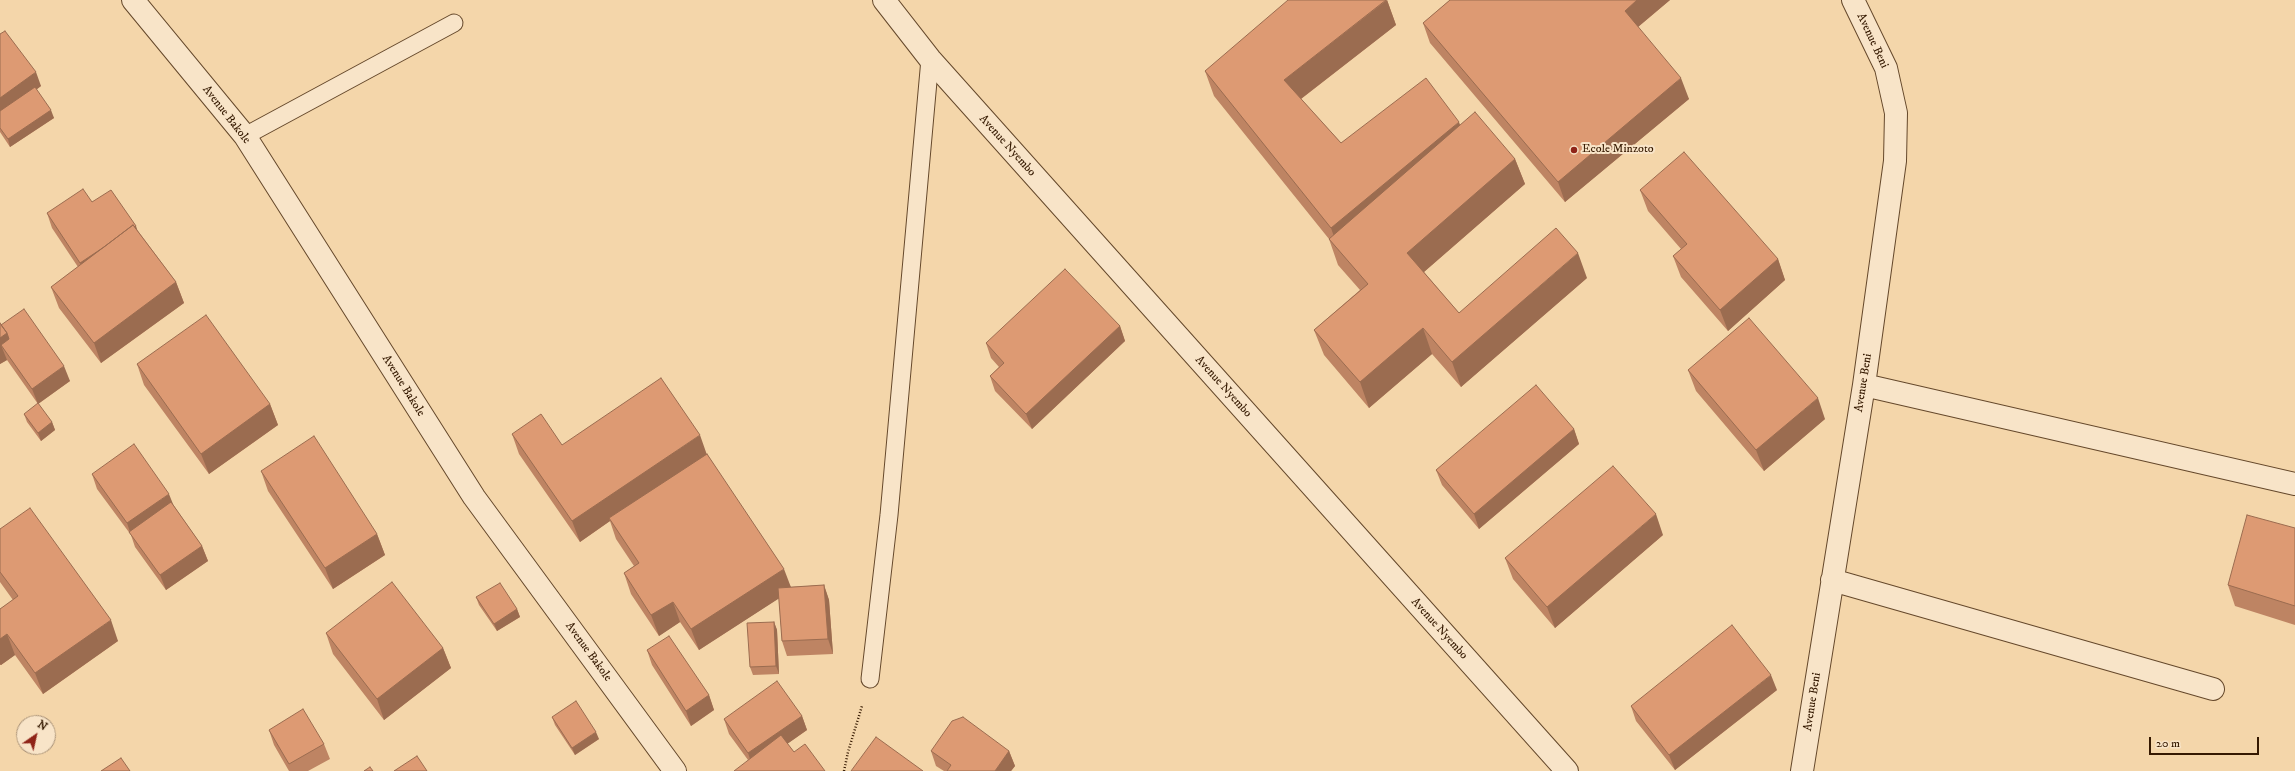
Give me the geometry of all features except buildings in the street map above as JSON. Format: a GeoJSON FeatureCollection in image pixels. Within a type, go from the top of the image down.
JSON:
{"type":"FeatureCollection","features":[{"type":"Feature","properties":{"kind":"street","name":"Avenue Bakole"},"geometry":{"type":"LineString","coordinates":[[133,0],[245,136],[474,497],[676,771]]}},
{"type":"Feature","properties":{"kind":"street","name":"Avenue Nyembo"},"geometry":{"type":"LineString","coordinates":[[884,0],[930,59],[1567,771]]}},
{"type":"Feature","properties":{"kind":"street","name":"Avenue Beni"},"geometry":{"type":"LineString","coordinates":[[1802,771],[1864,385],[1895,161],[1896,112],[1886,68],[1853,0]]}},
{"type":"Feature","properties":{"kind":"street"},"geometry":{"type":"LineString","coordinates":[[1864,385],[2295,484]]}},
{"type":"Feature","properties":{"kind":"street"},"geometry":{"type":"LineString","coordinates":[[1832,580],[2213,689]]}},
{"type":"Feature","properties":{"kind":"lane"},"geometry":{"type":"LineString","coordinates":[[245,136],[454,23]]}},
{"type":"Feature","properties":{"kind":"lane"},"geometry":{"type":"LineString","coordinates":[[870,679],[890,515],[930,59]]}},
{"type":"Feature","properties":{"kind":"path"},"geometry":{"type":"LineString","coordinates":[[844,771],[848,752],[870,679]]}},
{"type":"Feature","properties":{"kind":"place","name":"Ecole Minzoto"},"geometry":{"type":"Point","coordinates":[1574,150]}}]}
